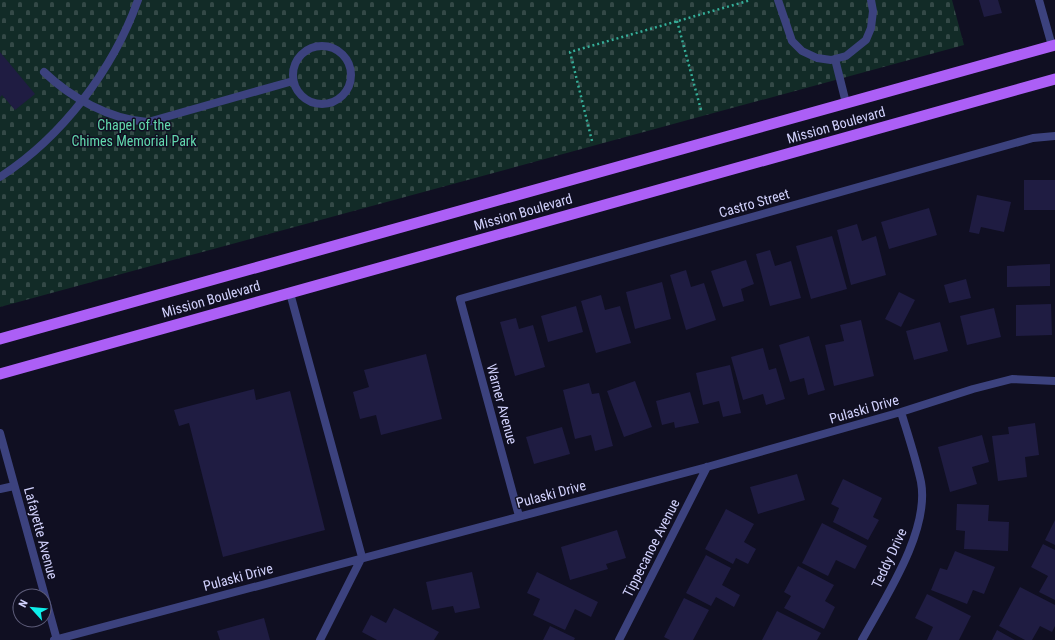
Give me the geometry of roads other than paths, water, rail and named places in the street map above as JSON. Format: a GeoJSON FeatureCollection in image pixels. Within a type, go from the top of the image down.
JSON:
{"type":"FeatureCollection","features":[{"type":"Feature","properties":{"kind":"main road","name":"Mission Boulevard"},"geometry":{"type":"LineString","coordinates":[[0,339],[1053,46]]}},
{"type":"Feature","properties":{"kind":"main road","name":"Mission Boulevard"},"geometry":{"type":"LineString","coordinates":[[0,374],[1055,80]]}},
{"type":"Feature","properties":{"kind":"street"},"geometry":{"type":"LineString","coordinates":[[0,177],[44,143],[82,101],[111,58],[138,0]]}},
{"type":"Feature","properties":{"kind":"street"},"geometry":{"type":"LineString","coordinates":[[778,0],[792,41],[802,51],[817,58],[835,59],[846,56],[866,40],[871,28],[873,11],[870,0]]}},
{"type":"Feature","properties":{"kind":"street"},"geometry":{"type":"LineString","coordinates":[[1039,0],[1053,46]]}},
{"type":"Feature","properties":{"kind":"street"},"geometry":{"type":"LineString","coordinates":[[316,47],[327,47],[338,51],[346,59],[350,69],[350,81],[346,91],[338,99],[328,104],[316,104],[306,100],[298,92],[293,82],[293,70],[297,60],[305,51],[316,47]]}},
{"type":"Feature","properties":{"kind":"street"},"geometry":{"type":"LineString","coordinates":[[835,59],[846,103]]}},
{"type":"Feature","properties":{"kind":"street"},"geometry":{"type":"LineString","coordinates":[[44,72],[60,87],[82,101],[124,118],[148,122],[293,82]]}},
{"type":"Feature","properties":{"kind":"street","name":"Castro Street"},"geometry":{"type":"LineString","coordinates":[[460,299],[1033,138],[1055,136]]}},
{"type":"Feature","properties":{"kind":"street"},"geometry":{"type":"LineString","coordinates":[[290,293],[362,557],[320,640]]}},
{"type":"Feature","properties":{"kind":"street","name":"Warner Avenue"},"geometry":{"type":"LineString","coordinates":[[460,299],[519,516]]}},
{"type":"Feature","properties":{"kind":"street","name":"Pulaski Drive"},"geometry":{"type":"LineString","coordinates":[[56,640],[362,557],[707,467],[901,412],[973,389],[1012,379],[1055,381]]}},
{"type":"Feature","properties":{"kind":"street","name":"Teddy Drive"},"geometry":{"type":"LineString","coordinates":[[862,640],[903,564],[917,527],[922,501],[921,483],[901,412]]}},
{"type":"Feature","properties":{"kind":"street","name":"Lafayette Avenue"},"geometry":{"type":"LineString","coordinates":[[0,433],[56,640]]}},
{"type":"Feature","properties":{"kind":"street","name":"Tippecanoe Avenue"},"geometry":{"type":"LineString","coordinates":[[619,640],[707,467]]}},
{"type":"Feature","properties":{"kind":"street"},"geometry":{"type":"LineString","coordinates":[[0,489],[14,486]]}},
{"type":"Feature","properties":{"kind":"park label","name":"Chapel of the Chimes Memorial Park"},"geometry":{"type":"Point","coordinates":[134,134]}}]}
